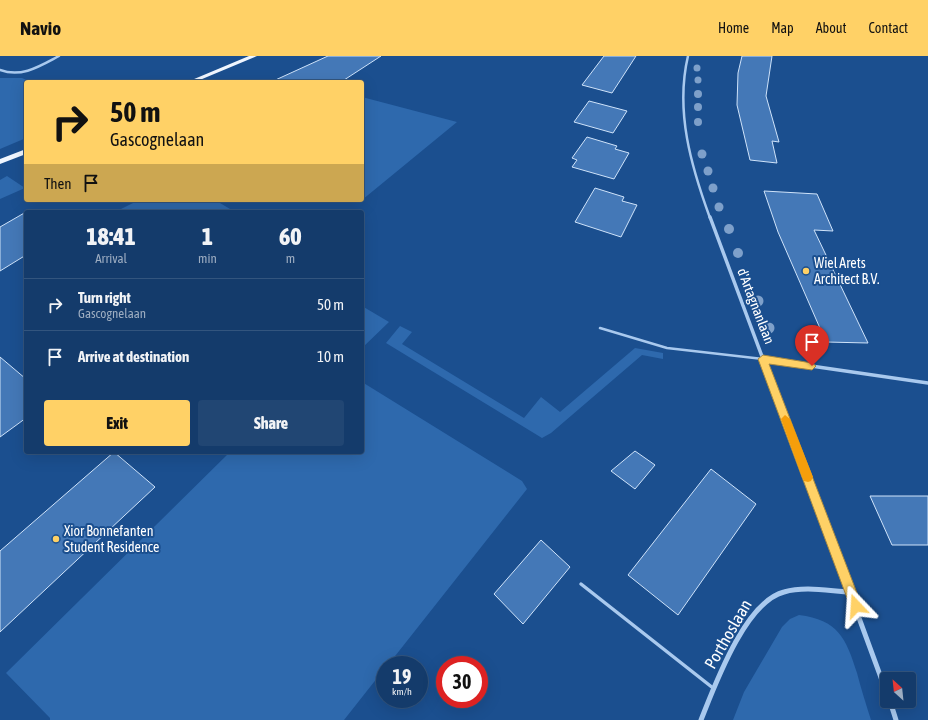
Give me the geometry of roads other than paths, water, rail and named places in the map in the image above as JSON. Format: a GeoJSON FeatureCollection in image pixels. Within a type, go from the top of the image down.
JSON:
{"type":"FeatureCollection","features":[{"type":"Feature","properties":{"kind":"main road"},"geometry":{"type":"LineString","coordinates":[[195,80],[254,56]]}},
{"type":"Feature","properties":{"kind":"main road"},"geometry":{"type":"LineString","coordinates":[[0,165],[4,161],[24,153]]}},
{"type":"Feature","properties":{"kind":"street"},"geometry":{"type":"LineString","coordinates":[[0,70],[7,74],[22,73],[59,56]]}},
{"type":"Feature","properties":{"kind":"street","name":"d'Artagnanlaan"},"geometry":{"type":"LineString","coordinates":[[688,56],[682,80],[682,96],[684,120],[696,180],[851,592],[880,674]]}},
{"type":"Feature","properties":{"kind":"street"},"geometry":{"type":"LineString","coordinates":[[763,359],[928,383]]}},
{"type":"Feature","properties":{"kind":"street","name":"Porthoslaan"},"geometry":{"type":"LineString","coordinates":[[701,720],[713,688],[738,641],[761,603],[774,595],[787,591],[851,592]]}},
{"type":"Feature","properties":{"kind":"street"},"geometry":{"type":"LineString","coordinates":[[892,708],[896,720]]}},
{"type":"Feature","properties":{"kind":"lane"},"geometry":{"type":"LineString","coordinates":[[600,328],[667,348],[763,359]]}},
{"type":"Feature","properties":{"kind":"lane"},"geometry":{"type":"LineString","coordinates":[[581,584],[713,688]]}},
{"type":"Feature","properties":{"kind":"place","name":"Wiel Arets Architect B.V."},"geometry":{"type":"Point","coordinates":[806,271]}},
{"type":"Feature","properties":{"kind":"place","name":"Xior Bonnefanten Student Residence"},"geometry":{"type":"Point","coordinates":[56,539]}}]}
